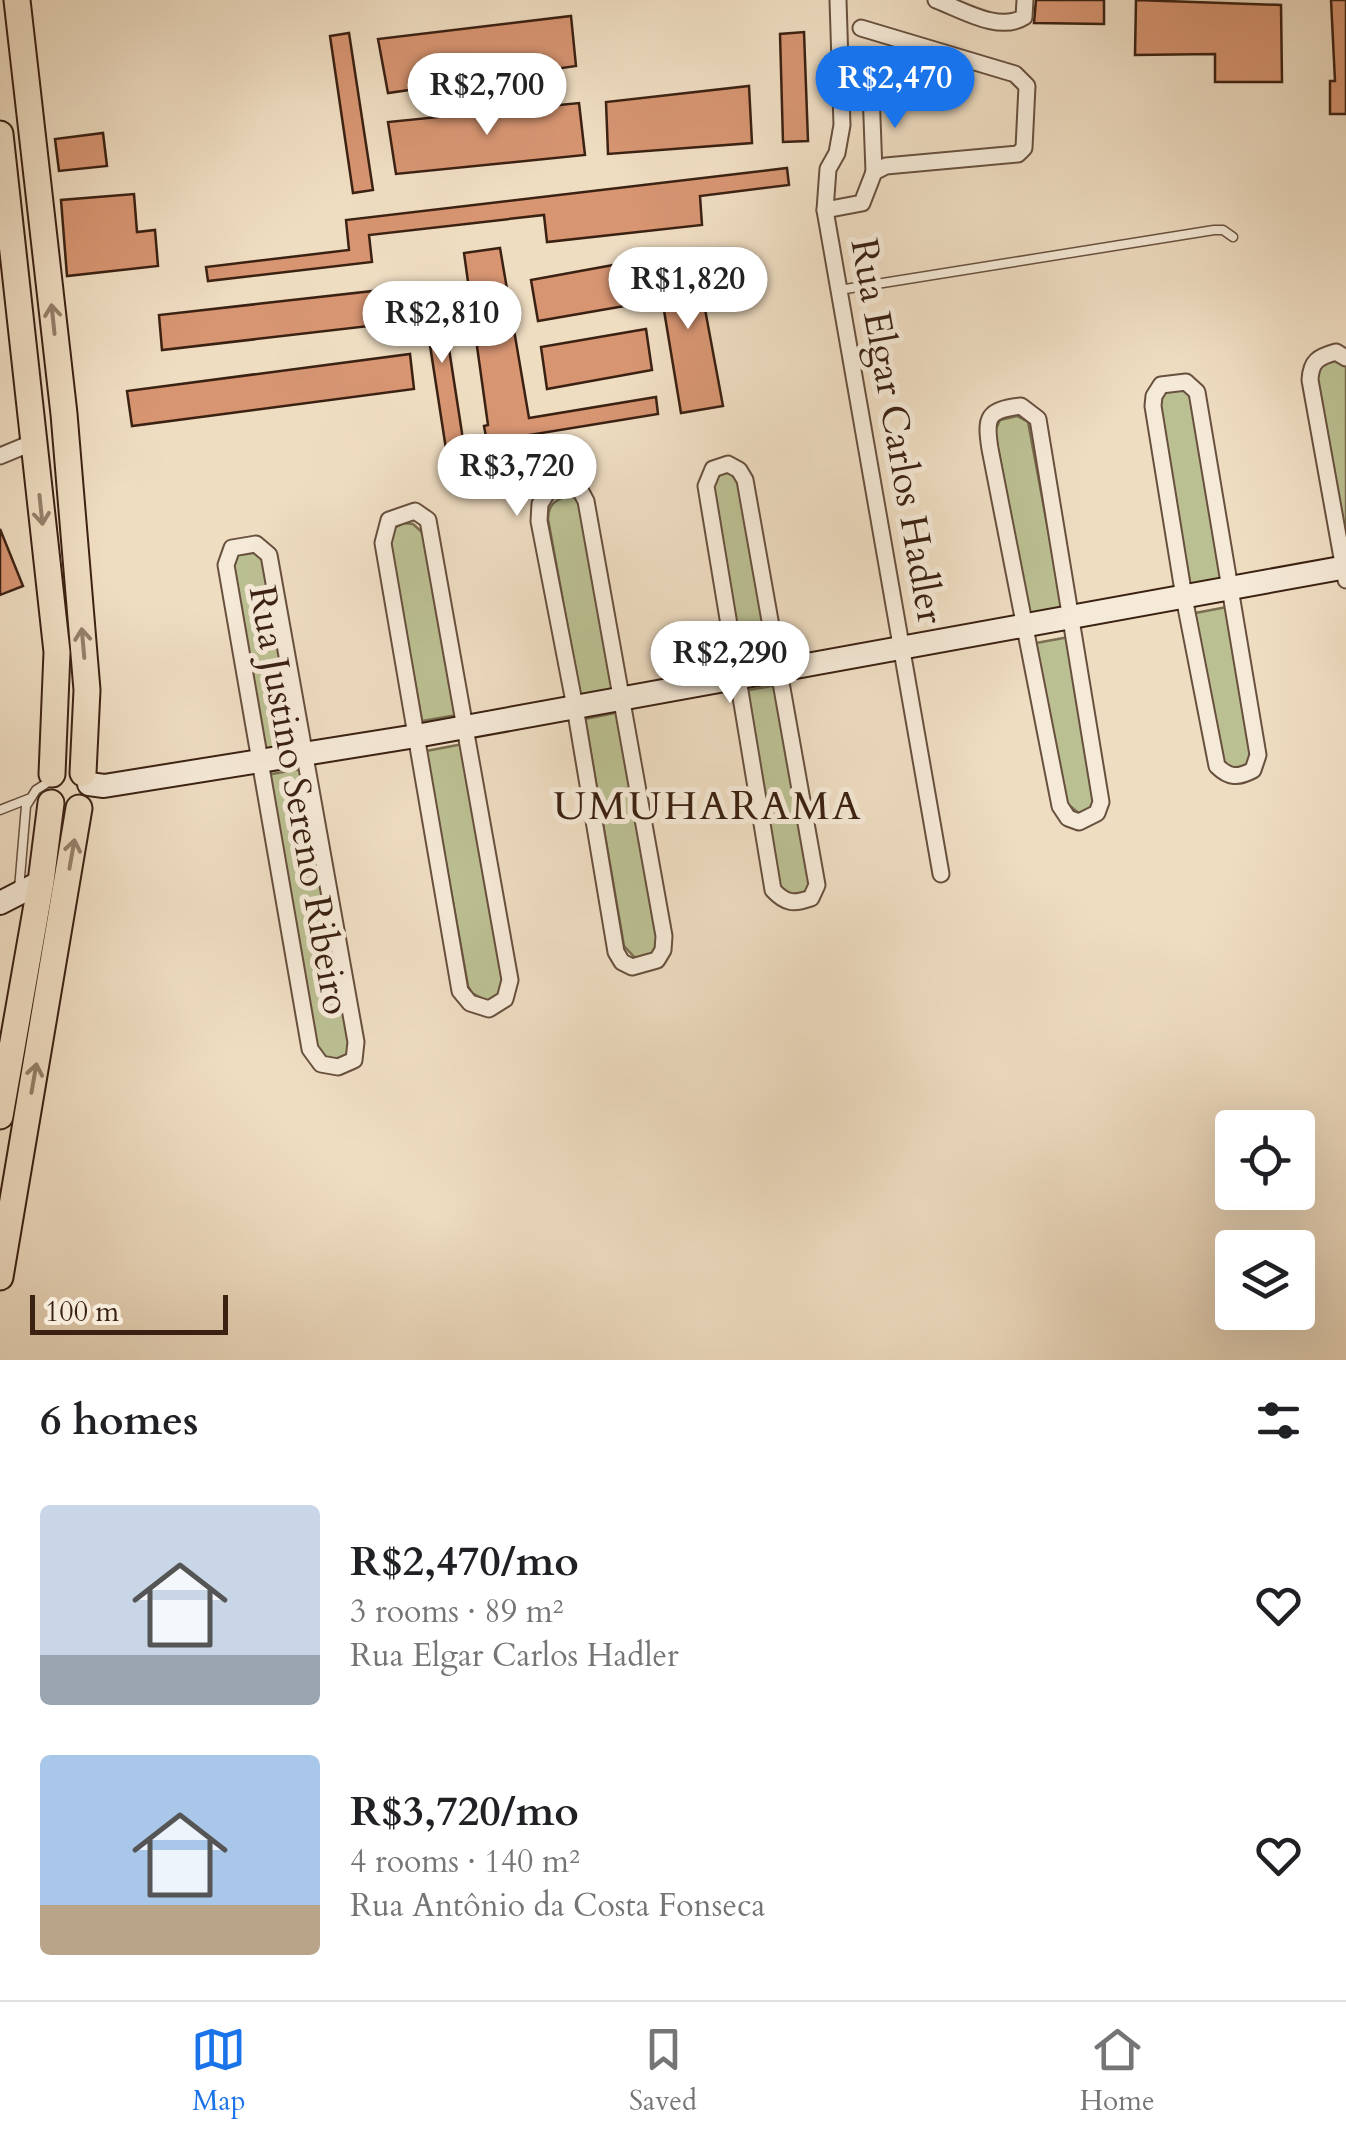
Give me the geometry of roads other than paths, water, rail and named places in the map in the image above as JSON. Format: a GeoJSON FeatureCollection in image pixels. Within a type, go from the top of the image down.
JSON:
{"type":"FeatureCollection","features":[{"type":"Feature","properties":{"kind":"main road"},"geometry":{"type":"LineString","coordinates":[[0,1278],[89,789],[87,690],[64,414],[17,0]]}},
{"type":"Feature","properties":{"kind":"main road"},"geometry":{"type":"LineString","coordinates":[[0,134],[57,652],[45,790],[26,888],[0,1116]]}},
{"type":"Feature","properties":{"kind":"main road"},"geometry":{"type":"LineString","coordinates":[[45,790],[71,767],[89,789]]}},
{"type":"Feature","properties":{"kind":"main road"},"geometry":{"type":"LineString","coordinates":[[45,790],[61,810],[89,789]]}},
{"type":"Feature","properties":{"kind":"street","name":"Rua Elgar Carlos Hadler"},"geometry":{"type":"LineString","coordinates":[[838,0],[842,126],[837,153],[828,169],[825,210],[941,874]]}},
{"type":"Feature","properties":{"kind":"street"},"geometry":{"type":"LineString","coordinates":[[936,0],[1000,23],[1024,17],[1025,0]]}},
{"type":"Feature","properties":{"kind":"street"},"geometry":{"type":"LineString","coordinates":[[861,28],[1015,74],[1026,86],[1024,148],[1018,154],[886,166],[874,172]]}},
{"type":"Feature","properties":{"kind":"street"},"geometry":{"type":"LineString","coordinates":[[825,210],[862,203],[874,172],[870,91]]}},
{"type":"Feature","properties":{"kind":"street"},"geometry":{"type":"LineString","coordinates":[[89,789],[416,736],[1230,588],[1345,572],[1310,380],[1311,367],[1318,358],[1336,352],[1346,358]]}},
{"type":"Feature","properties":{"kind":"street"},"geometry":{"type":"LineString","coordinates":[[1186,382],[1196,392],[1230,588],[1258,755],[1253,770],[1241,777],[1225,774],[1217,766],[1153,406],[1161,385],[1186,382]]}},
{"type":"Feature","properties":{"kind":"street"},"geometry":{"type":"LineString","coordinates":[[1020,406],[1038,419],[1071,617],[1101,802],[1098,814],[1079,822],[1068,818],[1060,806],[1024,626],[987,428],[992,414],[999,409],[1020,406]]}},
{"type":"Feature","properties":{"kind":"street"},"geometry":{"type":"LineString","coordinates":[[0,456],[34,442]]}},
{"type":"Feature","properties":{"kind":"street"},"geometry":{"type":"LineString","coordinates":[[728,464],[739,470],[745,480],[781,670],[817,885],[811,898],[794,904],[781,899],[773,890],[706,486],[713,469],[728,464]]}},
{"type":"Feature","properties":{"kind":"street"},"geometry":{"type":"LineString","coordinates":[[568,486],[580,490],[586,501],[621,699],[664,936],[657,960],[632,968],[616,952],[539,521],[540,504],[548,491],[568,486]]}},
{"type":"Feature","properties":{"kind":"street"},"geometry":{"type":"LineString","coordinates":[[414,511],[428,520],[467,727],[510,980],[504,1000],[489,1009],[470,1003],[460,992],[383,543],[389,520],[414,511]]}},
{"type":"Feature","properties":{"kind":"street","name":"Rua Justino Sereno Ribeiro"},"geometry":{"type":"LineString","coordinates":[[256,544],[269,555],[306,755],[356,1042],[354,1060],[338,1067],[321,1064],[310,1050],[226,566],[232,548],[256,544]]}},
{"type":"Feature","properties":{"kind":"lane"},"geometry":{"type":"LineString","coordinates":[[840,290],[1214,230],[1223,230],[1234,238]]}},
{"type":"Feature","properties":{"kind":"lane"},"geometry":{"type":"LineString","coordinates":[[0,810],[45,790]]}},
{"type":"Feature","properties":{"kind":"lane"},"geometry":{"type":"LineString","coordinates":[[26,888],[24,851],[45,790]]}},
{"type":"Feature","properties":{"kind":"lane"},"geometry":{"type":"LineString","coordinates":[[24,851],[26,888]]}},
{"type":"Feature","properties":{"kind":"district","name":"UMUHARAMA"},"geometry":{"type":"Point","coordinates":[708,805]}}]}
